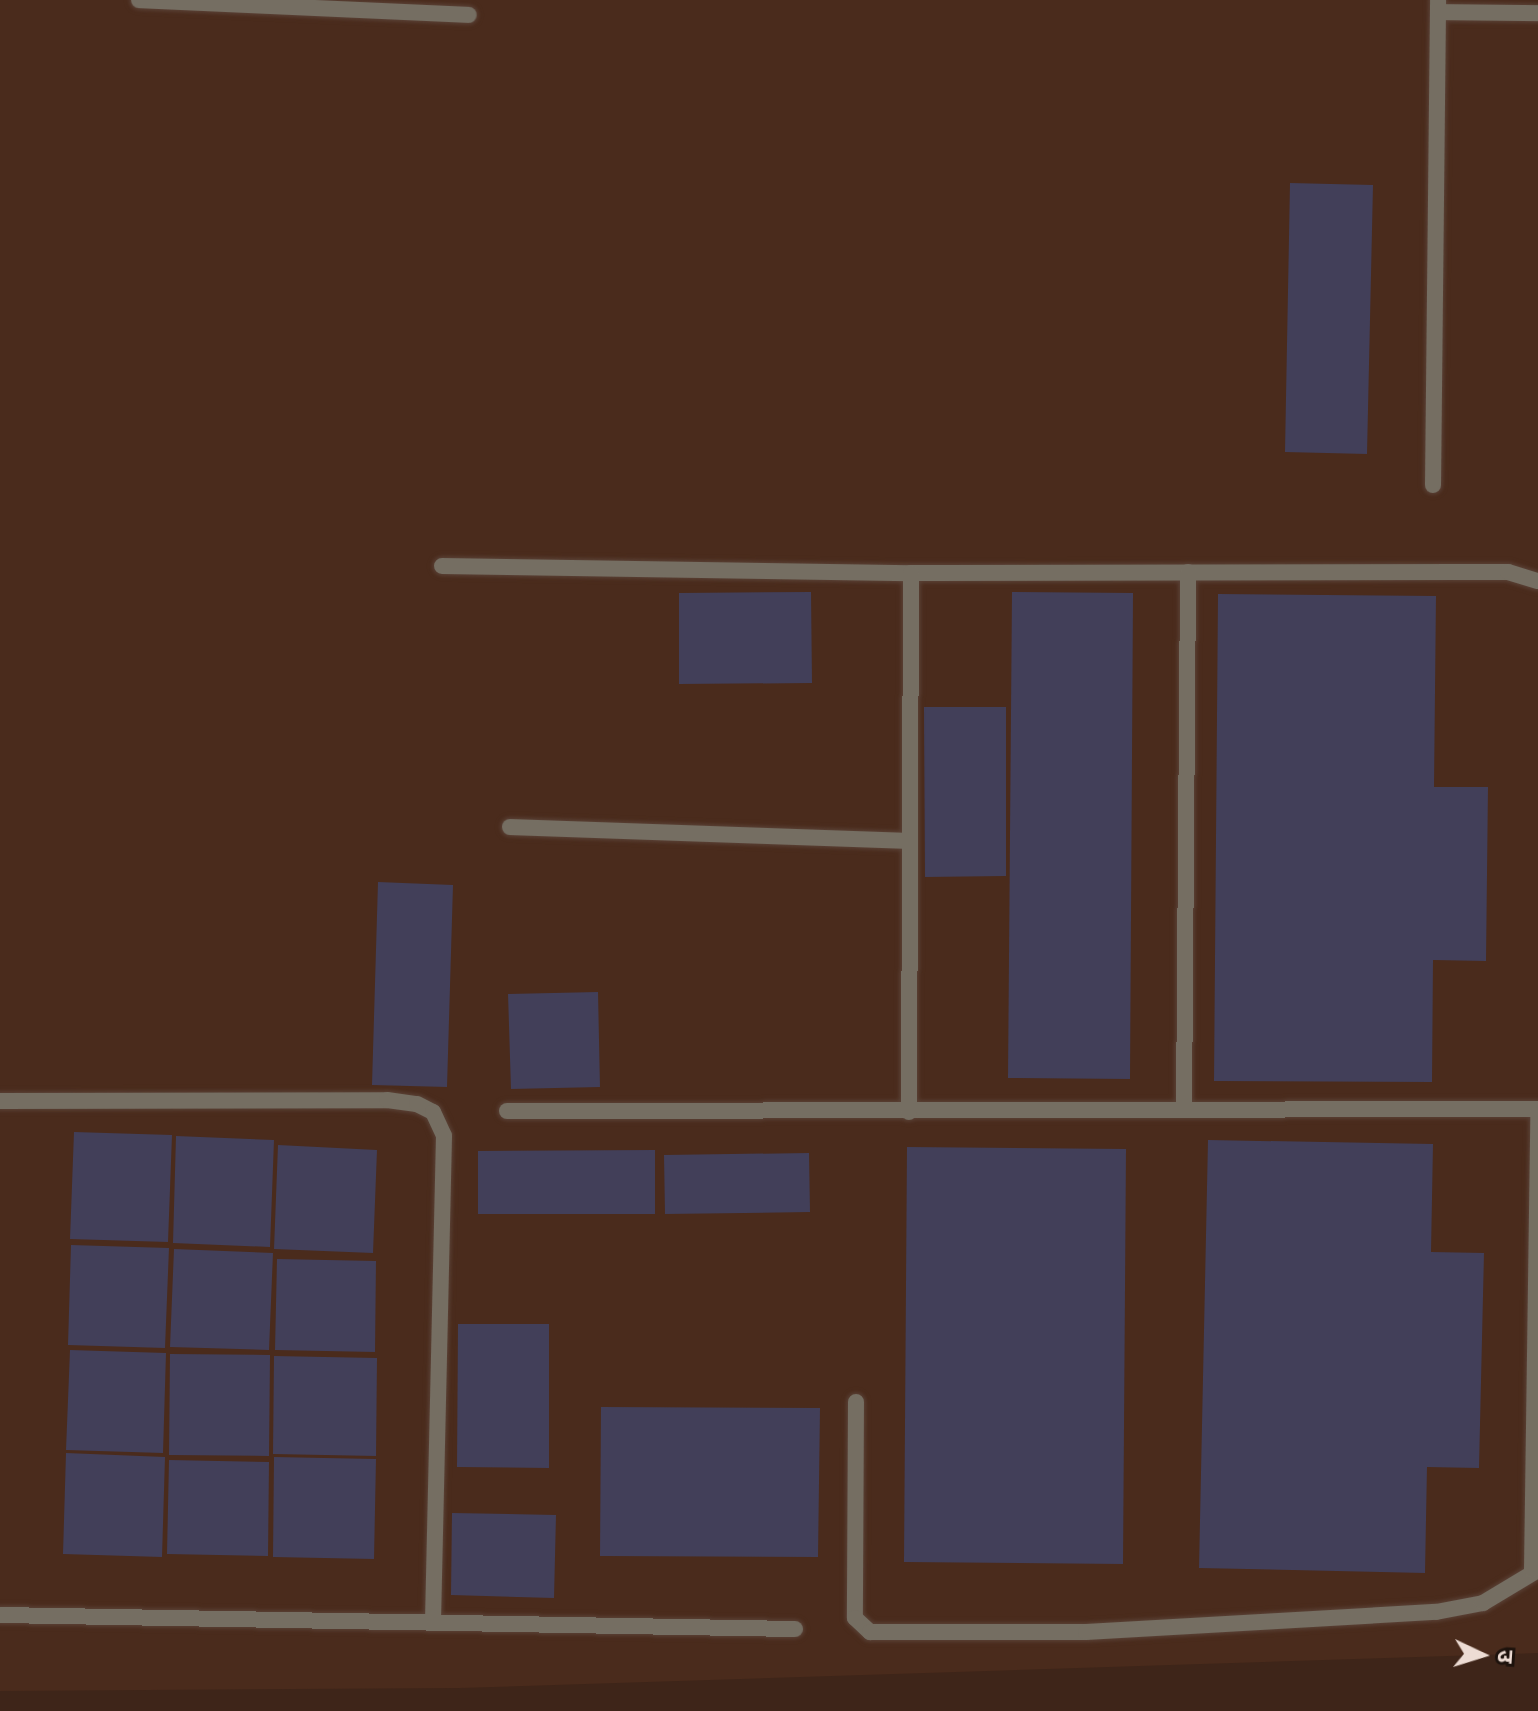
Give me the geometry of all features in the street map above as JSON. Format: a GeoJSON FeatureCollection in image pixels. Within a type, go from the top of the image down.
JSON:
{"type":"FeatureCollection","features":[{"type":"Feature","properties":{"kind":"lane"},"geometry":{"type":"LineString","coordinates":[[139,0],[469,15]]}},
{"type":"Feature","properties":{"kind":"lane"},"geometry":{"type":"LineString","coordinates":[[1433,485],[1438,6],[1538,13]]}},
{"type":"Feature","properties":{"kind":"lane"},"geometry":{"type":"LineString","coordinates":[[442,566],[911,573],[1508,572],[1538,581]]}},
{"type":"Feature","properties":{"kind":"lane"},"geometry":{"type":"LineString","coordinates":[[1184,1110],[1188,572]]}},
{"type":"Feature","properties":{"kind":"lane"},"geometry":{"type":"LineString","coordinates":[[909,1112],[911,573]]}},
{"type":"Feature","properties":{"kind":"lane"},"geometry":{"type":"LineString","coordinates":[[510,827],[910,841]]}},
{"type":"Feature","properties":{"kind":"lane"},"geometry":{"type":"LineString","coordinates":[[0,1101],[387,1100],[417,1104],[433,1112],[444,1136],[433,1620]]}},
{"type":"Feature","properties":{"kind":"lane"},"geometry":{"type":"LineString","coordinates":[[507,1111],[1538,1109]]}},
{"type":"Feature","properties":{"kind":"lane"},"geometry":{"type":"LineString","coordinates":[[856,1402],[855,1618],[870,1632],[1086,1632],[1436,1612],[1483,1603],[1535,1570],[1538,1115]]}},
{"type":"Feature","properties":{"kind":"lane"},"geometry":{"type":"LineString","coordinates":[[0,1615],[161,1621],[433,1620],[795,1629]]}},
{"type":"Feature","properties":{"kind":"shaded area"},"geometry":{"type":"Polygon","coordinates":[[[0,0],[1538,0],[1538,1653],[460,1688],[0,1691],[0,0]]]}},
{"type":"Feature","properties":{"kind":"building"},"geometry":{"type":"Polygon","coordinates":[[[1290,183],[1373,185],[1367,454],[1285,452],[1290,183]]]}},
{"type":"Feature","properties":{"kind":"building"},"geometry":{"type":"Polygon","coordinates":[[[811,592],[812,683],[679,684],[679,593],[811,592]]]}},
{"type":"Feature","properties":{"kind":"building"},"geometry":{"type":"Polygon","coordinates":[[[1012,592],[1133,593],[1130,1079],[1008,1078],[1012,592]]]}},
{"type":"Feature","properties":{"kind":"building"},"geometry":{"type":"Polygon","coordinates":[[[1218,594],[1436,596],[1434,787],[1488,787],[1486,961],[1433,960],[1432,1082],[1214,1081],[1218,594]]]}},
{"type":"Feature","properties":{"kind":"building"},"geometry":{"type":"Polygon","coordinates":[[[924,707],[1006,707],[1006,876],[925,877],[924,707]]]}},
{"type":"Feature","properties":{"kind":"building"},"geometry":{"type":"Polygon","coordinates":[[[378,882],[453,885],[447,1087],[372,1085],[378,882]]]}},
{"type":"Feature","properties":{"kind":"building"},"geometry":{"type":"Polygon","coordinates":[[[598,992],[600,1087],[511,1089],[508,994],[598,992]]]}},
{"type":"Feature","properties":{"kind":"building"},"geometry":{"type":"Polygon","coordinates":[[[74,1132],[172,1135],[168,1242],[70,1239],[74,1132]]]}},
{"type":"Feature","properties":{"kind":"building"},"geometry":{"type":"Polygon","coordinates":[[[176,1136],[274,1140],[270,1247],[173,1243],[176,1136]]]}},
{"type":"Feature","properties":{"kind":"building"},"geometry":{"type":"Polygon","coordinates":[[[1208,1140],[1433,1144],[1431,1252],[1484,1253],[1479,1468],[1427,1467],[1425,1573],[1199,1568],[1208,1140]]]}},
{"type":"Feature","properties":{"kind":"building"},"geometry":{"type":"Polygon","coordinates":[[[278,1145],[377,1150],[373,1253],[274,1249],[278,1145]]]}},
{"type":"Feature","properties":{"kind":"building"},"geometry":{"type":"Polygon","coordinates":[[[907,1147],[1126,1149],[1123,1564],[904,1562],[907,1147]]]}},
{"type":"Feature","properties":{"kind":"building"},"geometry":{"type":"Polygon","coordinates":[[[655,1150],[655,1214],[478,1214],[478,1151],[655,1150]]]}},
{"type":"Feature","properties":{"kind":"building"},"geometry":{"type":"Polygon","coordinates":[[[809,1153],[810,1212],[665,1214],[664,1155],[809,1153]]]}},
{"type":"Feature","properties":{"kind":"building"},"geometry":{"type":"Polygon","coordinates":[[[71,1245],[169,1248],[165,1348],[68,1345],[71,1245]]]}},
{"type":"Feature","properties":{"kind":"building"},"geometry":{"type":"Polygon","coordinates":[[[174,1249],[273,1253],[269,1350],[170,1347],[174,1249]]]}},
{"type":"Feature","properties":{"kind":"building"},"geometry":{"type":"Polygon","coordinates":[[[277,1259],[376,1261],[375,1352],[275,1350],[277,1259]]]}},
{"type":"Feature","properties":{"kind":"building"},"geometry":{"type":"Polygon","coordinates":[[[458,1324],[549,1324],[549,1468],[457,1467],[458,1324]]]}},
{"type":"Feature","properties":{"kind":"building"},"geometry":{"type":"Polygon","coordinates":[[[70,1350],[166,1353],[163,1453],[66,1450],[70,1350]]]}},
{"type":"Feature","properties":{"kind":"building"},"geometry":{"type":"Polygon","coordinates":[[[170,1354],[270,1355],[269,1456],[169,1455],[170,1354]]]}},
{"type":"Feature","properties":{"kind":"building"},"geometry":{"type":"Polygon","coordinates":[[[274,1356],[377,1358],[376,1456],[273,1454],[274,1356]]]}},
{"type":"Feature","properties":{"kind":"building"},"geometry":{"type":"Polygon","coordinates":[[[601,1407],[820,1408],[818,1557],[600,1556],[601,1407]]]}},
{"type":"Feature","properties":{"kind":"building"},"geometry":{"type":"Polygon","coordinates":[[[66,1453],[165,1457],[162,1557],[63,1554],[66,1453]]]}},
{"type":"Feature","properties":{"kind":"building"},"geometry":{"type":"Polygon","coordinates":[[[274,1457],[376,1459],[374,1559],[273,1557],[274,1457]]]}},
{"type":"Feature","properties":{"kind":"building"},"geometry":{"type":"Polygon","coordinates":[[[169,1460],[269,1462],[268,1556],[167,1554],[169,1460]]]}},
{"type":"Feature","properties":{"kind":"building"},"geometry":{"type":"Polygon","coordinates":[[[452,1513],[556,1515],[554,1598],[451,1595],[452,1513]]]}}]}
